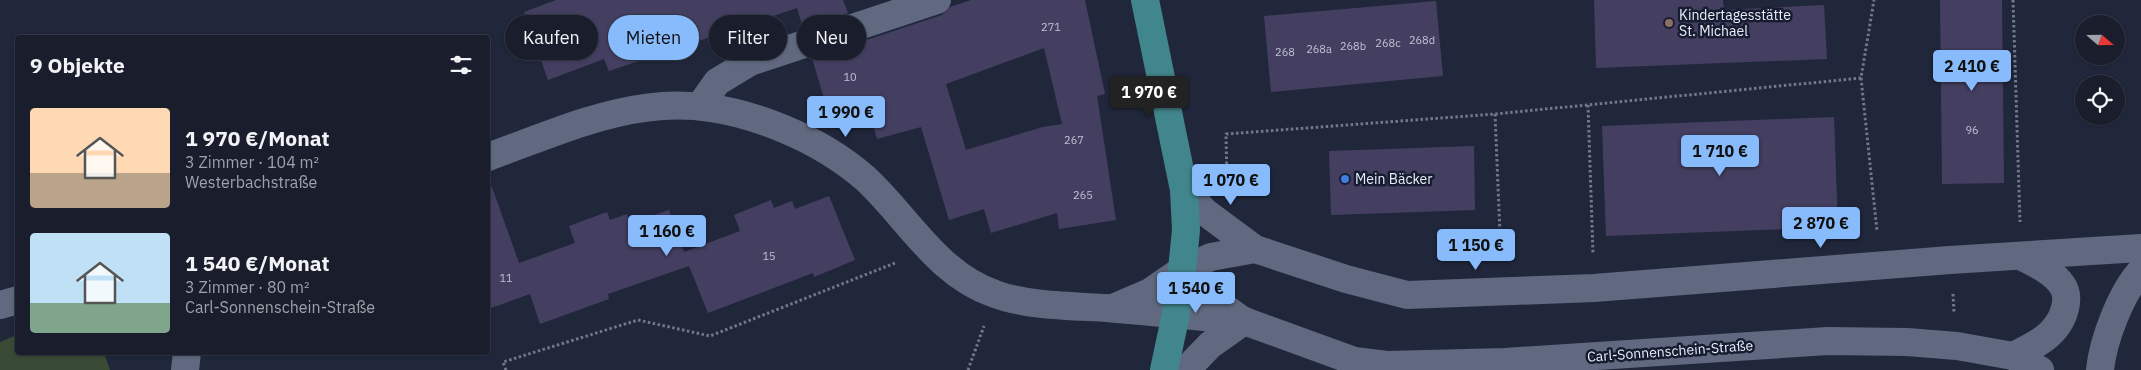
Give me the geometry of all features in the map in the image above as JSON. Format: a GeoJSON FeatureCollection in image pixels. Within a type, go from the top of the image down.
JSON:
{"type":"FeatureCollection","features":[{"type":"Feature","properties":{"kind":"main road"},"geometry":{"type":"LineString","coordinates":[[1144,0],[1184,190],[1186,230],[1182,270],[1176,314],[1164,370]]}},
{"type":"Feature","properties":{"kind":"street"},"geometry":{"type":"LineString","coordinates":[[700,106],[717,82],[750,62],[937,0]]}},
{"type":"Feature","properties":{"kind":"street","name":"Carl-Sonnenschein-Straße"},"geometry":{"type":"LineString","coordinates":[[490,156],[620,111],[666,104],[729,110],[767,122],[803,137],[837,158],[866,179],[928,250],[972,283],[995,294],[1019,299],[1110,309],[1244,321]]}},
{"type":"Feature","properties":{"kind":"street"},"geometry":{"type":"LineString","coordinates":[[1184,190],[1205,212],[1255,248],[1346,279],[1406,295],[1594,288],[1950,260],[2141,248]]}},
{"type":"Feature","properties":{"kind":"street"},"geometry":{"type":"LineString","coordinates":[[1110,309],[1150,292],[1182,270],[1211,257],[1255,248]]}},
{"type":"Feature","properties":{"kind":"street"},"geometry":{"type":"LineString","coordinates":[[2013,356],[2038,344],[2052,332],[2062,320],[2067,299],[2063,286],[2052,275],[2021,256]]}},
{"type":"Feature","properties":{"kind":"street","name":"Carl-Sonnenschein-Straße"},"geometry":{"type":"LineString","coordinates":[[1182,270],[1199,289],[1244,321],[1358,365],[1499,366],[1828,341],[1907,342],[1957,346],[2013,356],[2040,370]]}},
{"type":"Feature","properties":{"kind":"street"},"geometry":{"type":"LineString","coordinates":[[2100,370],[2107,341],[2119,308],[2134,279],[2141,271]]}},
{"type":"Feature","properties":{"kind":"street"},"geometry":{"type":"LineString","coordinates":[[0,304],[15,301]]}},
{"type":"Feature","properties":{"kind":"street"},"geometry":{"type":"LineString","coordinates":[[1186,370],[1210,345],[1244,321]]}},
{"type":"Feature","properties":{"kind":"street"},"geometry":{"type":"LineString","coordinates":[[186,370],[187,355]]}},
{"type":"Feature","properties":{"kind":"path"},"geometry":{"type":"LineString","coordinates":[[1874,0],[1861,78],[1880,266]]}},
{"type":"Feature","properties":{"kind":"path"},"geometry":{"type":"LineString","coordinates":[[2013,0],[2021,256]]}},
{"type":"Feature","properties":{"kind":"path"},"geometry":{"type":"LineString","coordinates":[[1184,190],[1228,184],[1226,134],[1495,114],[1861,78]]}},
{"type":"Feature","properties":{"kind":"path"},"geometry":{"type":"LineString","coordinates":[[1588,105],[1594,288]]}},
{"type":"Feature","properties":{"kind":"path"},"geometry":{"type":"LineString","coordinates":[[1495,114],[1502,291]]}},
{"type":"Feature","properties":{"kind":"path"},"geometry":{"type":"LineString","coordinates":[[506,370],[503,362],[638,320],[710,336],[928,250]]}},
{"type":"Feature","properties":{"kind":"path"},"geometry":{"type":"LineString","coordinates":[[1950,260],[1957,346]]}},
{"type":"Feature","properties":{"kind":"path"},"geometry":{"type":"LineString","coordinates":[[968,370],[995,294]]}},
{"type":"Feature","properties":{"kind":"green space"},"geometry":{"type":"Polygon","coordinates":[[[15,336],[15,355],[105,355],[110,370],[0,370],[0,342],[15,336]]]}},
{"type":"Feature","properties":{"kind":"building"},"geometry":{"type":"Polygon","coordinates":[[[556,0],[843,0],[848,13],[842,15],[799,15],[797,8],[776,15],[709,15],[709,37],[699,41],[699,15],[608,15],[608,60],[642,60],[609,71],[604,59],[548,80],[541,60],[598,60],[598,15],[525,15],[524,12],[556,0]]]}},
{"type":"Feature","properties":{"kind":"building"},"geometry":{"type":"Polygon","coordinates":[[[971,0],[1085,0],[1105,94],[1097,96],[1116,220],[1059,229],[1057,213],[991,233],[984,209],[949,220],[921,127],[877,139],[867,104],[829,115],[813,60],[866,60],[866,40],[942,15],[950,7],[971,0]],[[1044,48],[946,84],[966,150],[1043,127],[1062,124],[1044,48]]]}},
{"type":"Feature","properties":{"kind":"building"},"geometry":{"type":"Polygon","coordinates":[[[1594,0],[1723,0],[1724,10],[1824,5],[1827,59],[1596,68],[1594,0]]]}},
{"type":"Feature","properties":{"kind":"building"},"geometry":{"type":"Polygon","coordinates":[[[1940,0],[2002,0],[2004,183],[1942,184],[1940,0]]]}},
{"type":"Feature","properties":{"kind":"building"},"geometry":{"type":"Polygon","coordinates":[[[1436,1],[1443,76],[1271,92],[1264,16],[1436,1]]]}},
{"type":"Feature","properties":{"kind":"building"},"geometry":{"type":"Polygon","coordinates":[[[1834,117],[1838,227],[1606,236],[1602,126],[1834,117]]]}},
{"type":"Feature","properties":{"kind":"building"},"geometry":{"type":"Polygon","coordinates":[[[1474,146],[1475,210],[1331,215],[1329,151],[1474,146]]]}},
{"type":"Feature","properties":{"kind":"building"},"geometry":{"type":"Polygon","coordinates":[[[492,187],[519,263],[575,243],[569,226],[607,212],[610,220],[627,214],[630,223],[669,210],[684,252],[740,231],[734,215],[771,200],[774,208],[792,201],[795,209],[829,196],[855,260],[814,277],[813,273],[708,313],[689,266],[608,294],[609,299],[540,324],[530,294],[490,308],[490,188],[492,187]]]}},
{"type":"Feature","properties":{"kind":"place","name":"Kindertagesstätte St. Michael"},"geometry":{"type":"Point","coordinates":[1669,23]}},
{"type":"Feature","properties":{"kind":"place","name":"Mein Bäcker"},"geometry":{"type":"Point","coordinates":[1345,179]}}]}
